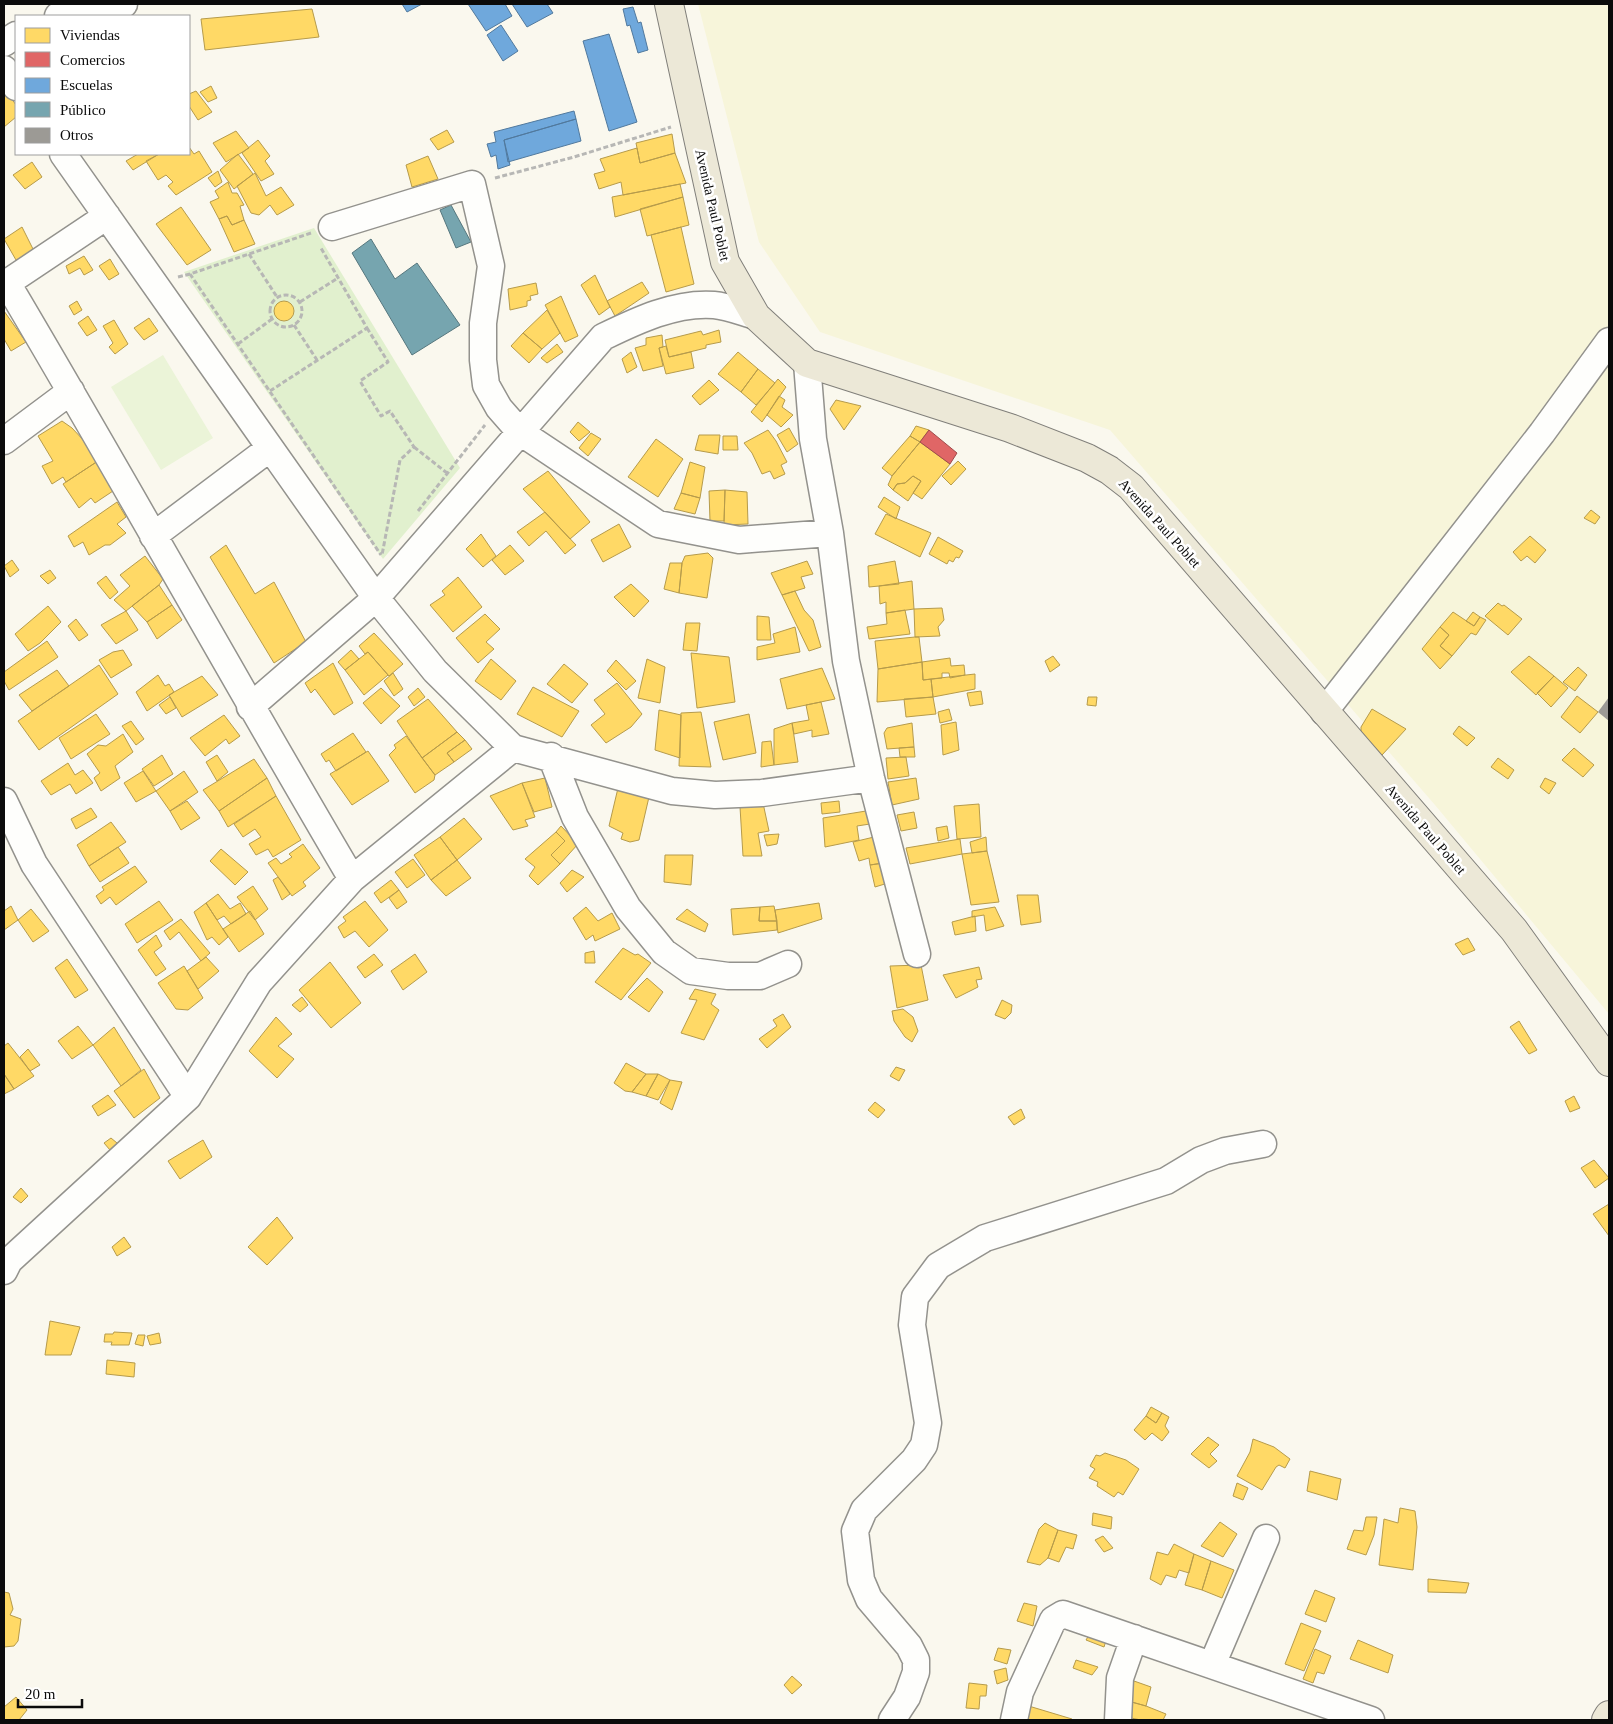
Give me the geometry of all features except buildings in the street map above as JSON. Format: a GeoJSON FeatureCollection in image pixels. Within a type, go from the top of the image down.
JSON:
{"type":"FeatureCollection","features":[{"type":"Feature","properties":{"kind":"main road","name":"Avenida Paul Poblet"},"geometry":{"type":"LineString","coordinates":[[668,4],[725,262],[756,316],[807,363],[1010,428],[1087,458],[1109,470],[1131,487],[1514,930],[1609,1062]]}},
{"type":"Feature","properties":{"kind":"main road"},"geometry":{"type":"LineString","coordinates":[[1606,1720],[1609,1715]]}},
{"type":"Feature","properties":{"kind":"street"},"geometry":{"type":"LineString","coordinates":[[61,15],[69,12],[124,4]]}},
{"type":"Feature","properties":{"kind":"street"},"geometry":{"type":"LineString","coordinates":[[4,43],[15,36]]}},
{"type":"Feature","properties":{"kind":"street"},"geometry":{"type":"LineString","coordinates":[[4,69],[15,86]]}},
{"type":"Feature","properties":{"kind":"street"},"geometry":{"type":"LineString","coordinates":[[64,155],[376,598],[435,671],[513,748],[550,756],[672,791],[715,795],[762,793],[870,778]]}},
{"type":"Feature","properties":{"kind":"street"},"geometry":{"type":"LineString","coordinates":[[332,227],[472,184],[491,266],[483,323],[483,360],[486,385],[499,408],[520,432],[658,524],[739,540],[830,534]]}},
{"type":"Feature","properties":{"kind":"street"},"geometry":{"type":"LineString","coordinates":[[107,216],[5,284],[71,391],[250,707],[352,879]]}},
{"type":"Feature","properties":{"kind":"street"},"geometry":{"type":"LineString","coordinates":[[250,707],[376,598],[603,337],[640,319],[680,308],[714,305],[756,316]]}},
{"type":"Feature","properties":{"kind":"street"},"geometry":{"type":"LineString","coordinates":[[1324,712],[1542,433],[1609,341]]}},
{"type":"Feature","properties":{"kind":"street"},"geometry":{"type":"LineString","coordinates":[[807,363],[813,439],[830,534],[846,661],[870,778],[917,954]]}},
{"type":"Feature","properties":{"kind":"street"},"geometry":{"type":"LineString","coordinates":[[4,441],[71,391]]}},
{"type":"Feature","properties":{"kind":"street"},"geometry":{"type":"LineString","coordinates":[[153,536],[270,448]]}},
{"type":"Feature","properties":{"kind":"street"},"geometry":{"type":"LineString","coordinates":[[6,1262],[188,1097],[259,982],[352,879],[513,748]]}},
{"type":"Feature","properties":{"kind":"street"},"geometry":{"type":"LineString","coordinates":[[550,756],[575,817],[628,908],[664,952],[692,970],[728,976],[760,976],[788,964]]}},
{"type":"Feature","properties":{"kind":"street"},"geometry":{"type":"LineString","coordinates":[[4,802],[34,864],[188,1097]]}},
{"type":"Feature","properties":{"kind":"street"},"geometry":{"type":"LineString","coordinates":[[892,1720],[907,1697],[916,1672],[916,1660],[909,1646],[869,1598],[861,1580],[855,1531],[864,1510],[914,1460],[924,1445],[928,1423],[912,1325],[915,1297],[938,1266],[985,1238],[1166,1181],[1201,1160],[1224,1151],[1263,1144]]}},
{"type":"Feature","properties":{"kind":"street"},"geometry":{"type":"LineString","coordinates":[[1212,1666],[1266,1538]]}},
{"type":"Feature","properties":{"kind":"street"},"geometry":{"type":"LineString","coordinates":[[1014,1720],[1020,1692],[1053,1620],[1063,1614],[1371,1720]]}},
{"type":"Feature","properties":{"kind":"street"},"geometry":{"type":"LineString","coordinates":[[1118,1720],[1120,1678],[1134,1638]]}},
{"type":"Feature","properties":{"kind":"path"},"geometry":{"type":"LineString","coordinates":[[472,184],[574,157],[694,120]]}},
{"type":"Feature","properties":{"kind":"path"},"geometry":{"type":"LineString","coordinates":[[382,556],[190,274],[312,233],[388,362],[360,381],[381,416],[390,411],[414,447],[447,473]]}},
{"type":"Feature","properties":{"kind":"path"},"geometry":{"type":"LineString","coordinates":[[249,254],[277,297]]}},
{"type":"Feature","properties":{"kind":"path"},"geometry":{"type":"LineString","coordinates":[[300,302],[338,278]]}},
{"type":"Feature","properties":{"kind":"path"},"geometry":{"type":"LineString","coordinates":[[292,296],[300,302],[301,318],[294,325],[283,327],[272,319],[270,306],[277,297],[292,296]]}},
{"type":"Feature","properties":{"kind":"path"},"geometry":{"type":"LineString","coordinates":[[238,344],[272,319]]}},
{"type":"Feature","properties":{"kind":"path"},"geometry":{"type":"LineString","coordinates":[[294,325],[317,360]]}},
{"type":"Feature","properties":{"kind":"path"},"geometry":{"type":"LineString","coordinates":[[270,391],[367,328]]}},
{"type":"Feature","properties":{"kind":"path"},"geometry":{"type":"LineString","coordinates":[[412,518],[499,408]]}},
{"type":"Feature","properties":{"kind":"path"},"geometry":{"type":"LineString","coordinates":[[376,598],[400,460],[414,447]]}},
{"type":"Feature","properties":{"kind":"path"},"geometry":{"type":"LineString","coordinates":[[382,556],[388,548]]}},
{"type":"Feature","properties":{"kind":"shaded area"},"geometry":{"type":"Polygon","coordinates":[[[698,4],[1609,4],[1609,1014],[1435,805],[1110,430],[820,332],[759,242],[698,4]]]}},
{"type":"Feature","properties":{"kind":"green space"},"geometry":{"type":"Polygon","coordinates":[[[314,228],[460,468],[383,559],[184,272],[314,228]]]}},
{"type":"Feature","properties":{"kind":"green space"},"geometry":{"type":"Polygon","coordinates":[[[163,355],[213,438],[161,470],[111,387],[163,355]]]}}]}
